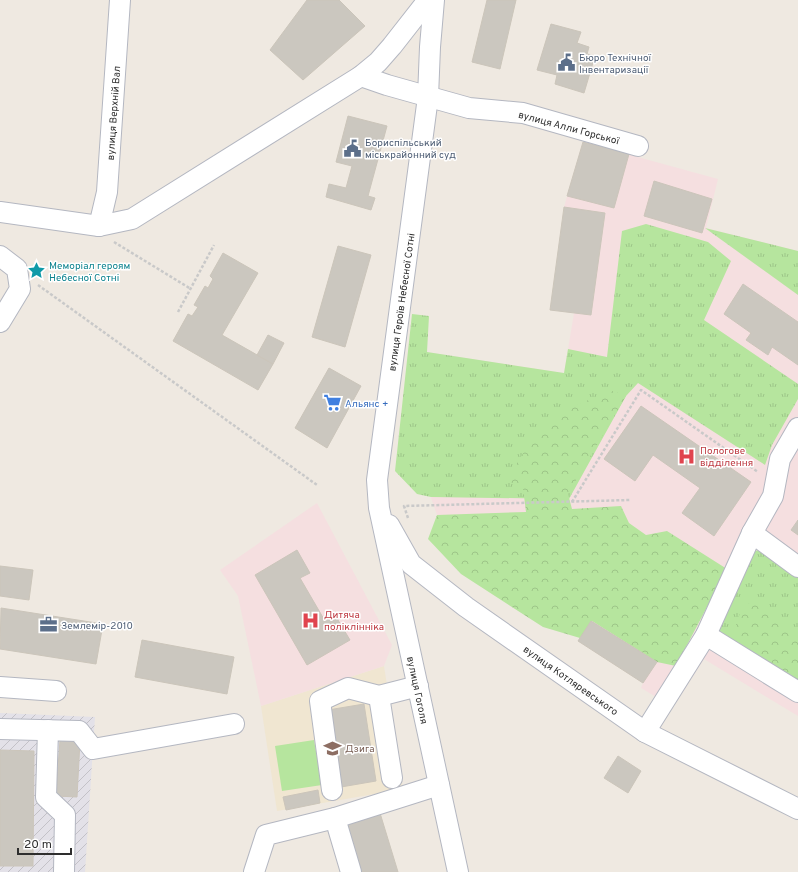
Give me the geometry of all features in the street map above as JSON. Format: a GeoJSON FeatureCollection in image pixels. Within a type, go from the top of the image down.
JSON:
{"type":"FeatureCollection","features":[{"type":"Feature","properties":{"kind":"street","name":"вулиця Верхній Вал"},"geometry":{"type":"LineString","coordinates":[[99,226],[107,192],[120,0]]}},
{"type":"Feature","properties":{"kind":"street"},"geometry":{"type":"LineString","coordinates":[[0,212],[99,226],[132,219],[361,76],[378,62],[428,0]]}},
{"type":"Feature","properties":{"kind":"street","name":"вулиця Героїв Небесної Сотні"},"geometry":{"type":"LineString","coordinates":[[379,508],[377,480],[428,97],[434,0]]}},
{"type":"Feature","properties":{"kind":"street"},"geometry":{"type":"LineString","coordinates":[[361,76],[387,86],[428,97]]}},
{"type":"Feature","properties":{"kind":"street","name":"вулиця Алли Горської"},"geometry":{"type":"LineString","coordinates":[[428,97],[469,108],[523,113],[638,146]]}},
{"type":"Feature","properties":{"kind":"street"},"geometry":{"type":"LineString","coordinates":[[0,256],[17,269],[20,289],[0,322]]}},
{"type":"Feature","properties":{"kind":"street"},"geometry":{"type":"LineString","coordinates":[[645,732],[706,635],[752,534],[773,496],[780,459],[798,428]]}},
{"type":"Feature","properties":{"kind":"street","name":"вулиця Гоголя"},"geometry":{"type":"LineString","coordinates":[[379,508],[458,872]]}},
{"type":"Feature","properties":{"kind":"street","name":"вулиця Котляревського"},"geometry":{"type":"LineString","coordinates":[[379,508],[411,564],[466,606],[645,732],[798,809]]}},
{"type":"Feature","properties":{"kind":"street"},"geometry":{"type":"LineString","coordinates":[[752,534],[798,567]]}},
{"type":"Feature","properties":{"kind":"street"},"geometry":{"type":"LineString","coordinates":[[706,635],[798,692]]}},
{"type":"Feature","properties":{"kind":"street"},"geometry":{"type":"LineString","coordinates":[[332,790],[320,701],[348,688],[379,696],[418,686]]}},
{"type":"Feature","properties":{"kind":"street"},"geometry":{"type":"LineString","coordinates":[[0,687],[56,691]]}},
{"type":"Feature","properties":{"kind":"street"},"geometry":{"type":"LineString","coordinates":[[379,696],[392,778]]}},
{"type":"Feature","properties":{"kind":"street"},"geometry":{"type":"LineString","coordinates":[[0,729],[79,731],[93,749],[234,724]]}},
{"type":"Feature","properties":{"kind":"street"},"geometry":{"type":"LineString","coordinates":[[48,730],[46,797],[65,815],[64,872]]}},
{"type":"Feature","properties":{"kind":"street"},"geometry":{"type":"LineString","coordinates":[[254,872],[266,835],[335,818],[438,785]]}},
{"type":"Feature","properties":{"kind":"street"},"geometry":{"type":"LineString","coordinates":[[335,818],[351,872]]}},
{"type":"Feature","properties":{"kind":"path"},"geometry":{"type":"LineString","coordinates":[[99,226],[103,236],[191,289]]}},
{"type":"Feature","properties":{"kind":"path"},"geometry":{"type":"LineString","coordinates":[[178,312],[214,245]]}},
{"type":"Feature","properties":{"kind":"path"},"geometry":{"type":"LineString","coordinates":[[17,269],[317,485]]}},
{"type":"Feature","properties":{"kind":"path"},"geometry":{"type":"LineString","coordinates":[[572,502],[641,390],[775,484]]}},
{"type":"Feature","properties":{"kind":"path"},"geometry":{"type":"LineString","coordinates":[[404,506],[630,500]]}},
{"type":"Feature","properties":{"kind":"shaded area"},"geometry":{"type":"Polygon","coordinates":[[[583,142],[718,179],[706,228],[798,251],[798,716],[704,659],[673,707],[641,688],[643,683],[578,641],[591,620],[437,515],[413,445],[426,352],[564,373],[574,313],[591,315],[605,213],[564,207],[583,142]]]}},
{"type":"Feature","properties":{"kind":"shaded area","name":"Дитяча поліклінніка"},"geometry":{"type":"Polygon","coordinates":[[[317,503],[392,645],[384,666],[261,706],[238,596],[220,570],[317,503]]]}},
{"type":"Feature","properties":{"kind":"shaded area","name":"Дзига"},"geometry":{"type":"Polygon","coordinates":[[[384,666],[403,789],[277,811],[261,706],[384,666]]]}},
{"type":"Feature","properties":{"kind":"shaded area"},"geometry":{"type":"Polygon","coordinates":[[[0,713],[95,717],[85,872],[0,872],[0,713]]]}},
{"type":"Feature","properties":{"kind":"green space"},"geometry":{"type":"Polygon","coordinates":[[[646,224],[708,242],[731,261],[704,320],[798,384],[798,399],[772,445],[765,465],[638,383],[626,396],[569,499],[431,497],[417,494],[395,471],[412,314],[429,316],[427,352],[564,373],[568,349],[607,357],[622,231],[646,224]]]}},
{"type":"Feature","properties":{"kind":"green space"},"geometry":{"type":"Polygon","coordinates":[[[705,228],[798,251],[798,295],[705,228]]]}},
{"type":"Feature","properties":{"kind":"green space"},"geometry":{"type":"Polygon","coordinates":[[[613,391],[626,396],[568,494],[572,509],[621,506],[629,523],[646,535],[667,531],[727,569],[676,666],[657,662],[592,621],[580,638],[543,627],[461,574],[428,539],[437,515],[526,512],[523,488],[506,480],[531,441],[567,408],[613,391]]]}},
{"type":"Feature","properties":{"kind":"green space"},"geometry":{"type":"Polygon","coordinates":[[[763,550],[798,575],[798,682],[713,632],[752,551],[763,550]]]}},
{"type":"Feature","properties":{"kind":"green space"},"geometry":{"type":"Polygon","coordinates":[[[764,601],[784,628],[795,635],[798,631],[798,682],[731,640],[743,604],[764,601]]]}},
{"type":"Feature","properties":{"kind":"green space"},"geometry":{"type":"Polygon","coordinates":[[[314,740],[322,785],[282,791],[275,746],[314,740]]]}},
{"type":"Feature","properties":{"kind":"building"},"geometry":{"type":"Polygon","coordinates":[[[307,0],[339,0],[365,26],[303,80],[270,50],[307,0]]]}},
{"type":"Feature","properties":{"kind":"building"},"geometry":{"type":"Polygon","coordinates":[[[487,0],[516,0],[500,69],[472,62],[487,0]]]}},
{"type":"Feature","properties":{"kind":"building","name":"Бюро Технічної Інвентаризації"},"geometry":{"type":"Polygon","coordinates":[[[551,24],[581,32],[577,43],[589,47],[587,54],[595,56],[584,93],[555,84],[557,75],[537,70],[551,24]]]}},
{"type":"Feature","properties":{"kind":"building"},"geometry":{"type":"Polygon","coordinates":[[[348,116],[387,126],[368,196],[375,198],[371,210],[326,197],[329,184],[346,188],[352,166],[336,162],[348,116]]]}},
{"type":"Feature","properties":{"kind":"building"},"geometry":{"type":"Polygon","coordinates":[[[583,142],[629,154],[614,208],[567,196],[583,142]]]}},
{"type":"Feature","properties":{"kind":"building"},"geometry":{"type":"Polygon","coordinates":[[[654,181],[712,199],[702,233],[644,216],[654,181]]]}},
{"type":"Feature","properties":{"kind":"building"},"geometry":{"type":"Polygon","coordinates":[[[564,207],[605,213],[591,315],[550,310],[564,207]]]}},
{"type":"Feature","properties":{"kind":"building"},"geometry":{"type":"Polygon","coordinates":[[[338,246],[371,255],[345,347],[312,337],[338,246]]]}},
{"type":"Feature","properties":{"kind":"building"},"geometry":{"type":"Polygon","coordinates":[[[223,253],[258,273],[222,335],[273,364],[258,390],[173,341],[188,314],[192,316],[198,307],[194,305],[205,286],[208,288],[213,279],[210,276],[223,253]]]}},
{"type":"Feature","properties":{"kind":"building"},"geometry":{"type":"Polygon","coordinates":[[[743,284],[798,322],[798,365],[772,347],[768,355],[746,340],[751,333],[724,314],[743,284]]]}},
{"type":"Feature","properties":{"kind":"building"},"geometry":{"type":"Polygon","coordinates":[[[268,335],[284,343],[273,364],[257,355],[268,335]]]}},
{"type":"Feature","properties":{"kind":"building"},"geometry":{"type":"Polygon","coordinates":[[[329,368],[361,386],[327,448],[295,428],[329,368]]]}},
{"type":"Feature","properties":{"kind":"building"},"geometry":{"type":"Polygon","coordinates":[[[641,406],[751,482],[714,536],[682,513],[700,488],[653,455],[635,481],[604,459],[641,406]]]}},
{"type":"Feature","properties":{"kind":"building"},"geometry":{"type":"Polygon","coordinates":[[[798,520],[798,535],[791,530],[798,520]]]}},
{"type":"Feature","properties":{"kind":"building","name":"Дитяча поліклінніка"},"geometry":{"type":"Polygon","coordinates":[[[297,550],[310,573],[300,578],[325,621],[335,615],[350,640],[307,665],[255,575],[297,550]]]}},
{"type":"Feature","properties":{"kind":"building"},"geometry":{"type":"Polygon","coordinates":[[[0,566],[33,570],[29,600],[0,596],[0,566]]]}},
{"type":"Feature","properties":{"kind":"building"},"geometry":{"type":"Polygon","coordinates":[[[1,608],[103,624],[96,664],[0,649],[1,608]]]}},
{"type":"Feature","properties":{"kind":"building"},"geometry":{"type":"Polygon","coordinates":[[[591,621],[657,662],[643,683],[578,641],[591,621]]]}},
{"type":"Feature","properties":{"kind":"building"},"geometry":{"type":"Polygon","coordinates":[[[142,640],[234,657],[227,694],[135,677],[142,640]]]}},
{"type":"Feature","properties":{"kind":"building"},"geometry":{"type":"Polygon","coordinates":[[[364,704],[376,781],[341,787],[328,710],[364,704]]]}},
{"type":"Feature","properties":{"kind":"building"},"geometry":{"type":"Polygon","coordinates":[[[60,740],[80,741],[77,797],[56,796],[60,740]]]}},
{"type":"Feature","properties":{"kind":"building"},"geometry":{"type":"Polygon","coordinates":[[[0,750],[34,751],[33,866],[0,866],[0,750]]]}},
{"type":"Feature","properties":{"kind":"building"},"geometry":{"type":"Polygon","coordinates":[[[618,756],[641,771],[628,793],[604,778],[618,756]]]}},
{"type":"Feature","properties":{"kind":"building"},"geometry":{"type":"Polygon","coordinates":[[[318,790],[320,803],[286,810],[283,797],[318,790]]]}},
{"type":"Feature","properties":{"kind":"building"},"geometry":{"type":"Polygon","coordinates":[[[380,813],[398,872],[359,872],[344,824],[380,813]]]}},
{"type":"Feature","properties":{"kind":"place","name":"Бюро Технічної Інвентаризації"},"geometry":{"type":"Point","coordinates":[566,63]}},
{"type":"Feature","properties":{"kind":"place","name":"Бориспільський міськрайонний суд"},"geometry":{"type":"Point","coordinates":[352,148]}},
{"type":"Feature","properties":{"kind":"place","name":"Меморіал героям Небесної Сотні"},"geometry":{"type":"Point","coordinates":[36,271]}},
{"type":"Feature","properties":{"kind":"place","name":"Альянс +"},"geometry":{"type":"Point","coordinates":[332,403]}},
{"type":"Feature","properties":{"kind":"place","name":"Пологове відділення"},"geometry":{"type":"Point","coordinates":[687,456]}},
{"type":"Feature","properties":{"kind":"place","name":"Дитяча поліклінніка"},"geometry":{"type":"Point","coordinates":[311,620]}},
{"type":"Feature","properties":{"kind":"place","name":"Землемір-2010"},"geometry":{"type":"Point","coordinates":[48,625]}},
{"type":"Feature","properties":{"kind":"place","name":"Дзига"},"geometry":{"type":"Point","coordinates":[332,748]}}]}
